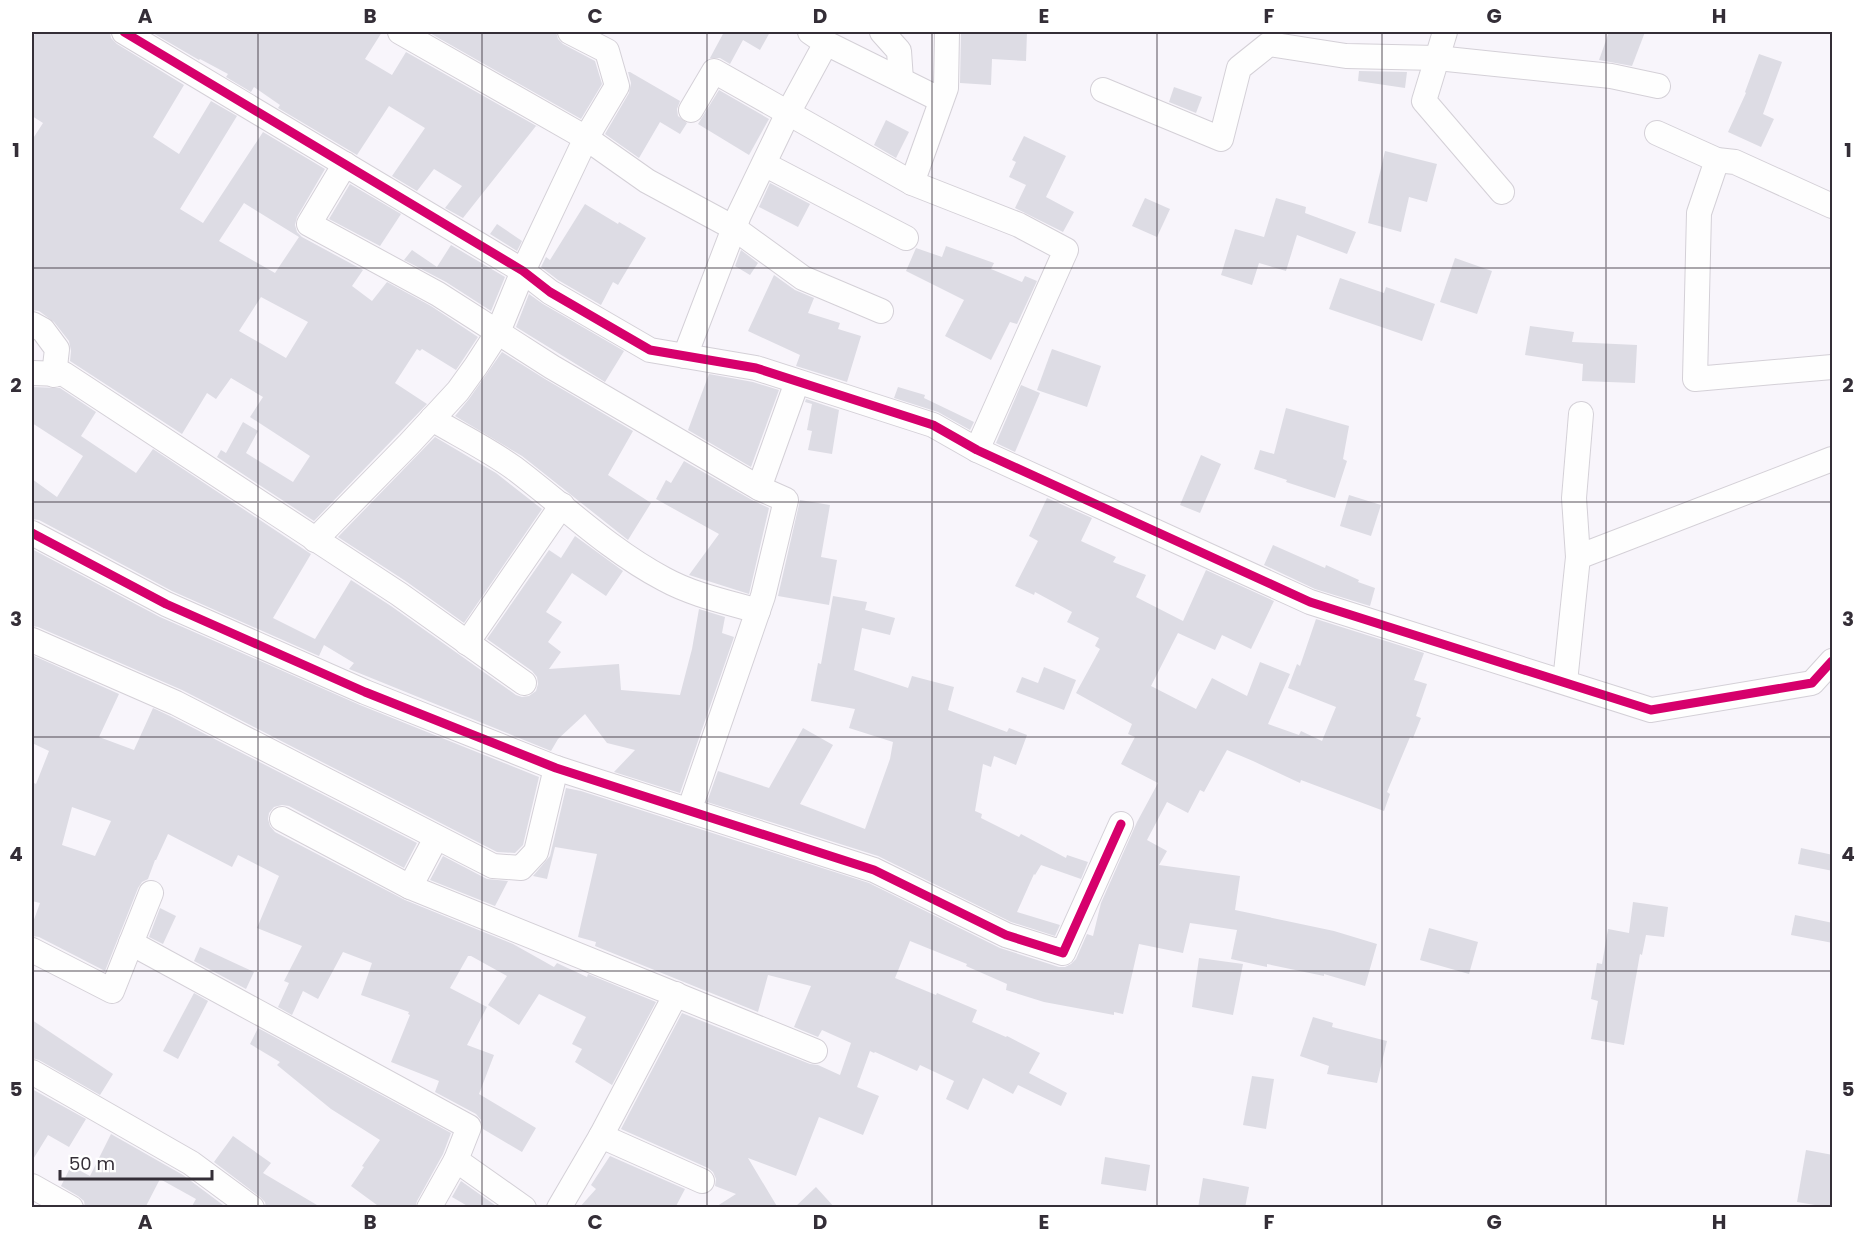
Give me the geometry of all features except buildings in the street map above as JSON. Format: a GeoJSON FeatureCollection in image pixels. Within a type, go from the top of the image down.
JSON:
{"type":"FeatureCollection","features":[{"type":"Feature","properties":{"kind":"street"},"geometry":{"type":"LineString","coordinates":[[124,32],[523,271],[550,292],[650,350],[756,368],[933,425],[977,450],[1310,602],[1651,710],[1812,683],[1833,661]]}},
{"type":"Feature","properties":{"kind":"street"},"geometry":{"type":"LineString","coordinates":[[400,32],[586,138],[647,181],[734,228],[802,278],[881,311]]}},
{"type":"Feature","properties":{"kind":"street"},"geometry":{"type":"LineString","coordinates":[[315,540],[432,419],[476,366],[498,332],[523,271],[586,138],[617,86],[607,51],[570,32]]}},
{"type":"Feature","properties":{"kind":"street"},"geometry":{"type":"LineString","coordinates":[[882,32],[899,51],[901,81]]}},
{"type":"Feature","properties":{"kind":"street"},"geometry":{"type":"LineString","coordinates":[[912,183],[946,88],[947,32]]}},
{"type":"Feature","properties":{"kind":"street"},"geometry":{"type":"LineString","coordinates":[[1445,32],[1424,101],[1502,192]]}},
{"type":"Feature","properties":{"kind":"street"},"geometry":{"type":"LineString","coordinates":[[686,356],[734,228],[788,113],[818,37],[941,100]]}},
{"type":"Feature","properties":{"kind":"street"},"geometry":{"type":"LineString","coordinates":[[1103,90],[1221,139],[1239,68],[1269,44],[1346,56],[1437,58],[1611,76],[1658,86]]}},
{"type":"Feature","properties":{"kind":"street"},"geometry":{"type":"LineString","coordinates":[[691,110],[714,71],[912,183],[1019,225],[1066,250],[977,450]]}},
{"type":"Feature","properties":{"kind":"street"},"geometry":{"type":"LineString","coordinates":[[1657,133],[1718,160],[1735,162],[1833,206]]}},
{"type":"Feature","properties":{"kind":"street"},"geometry":{"type":"LineString","coordinates":[[1718,160],[1699,213],[1695,379],[1833,367]]}},
{"type":"Feature","properties":{"kind":"street"},"geometry":{"type":"LineString","coordinates":[[345,164],[309,224],[438,294],[552,367],[759,488],[786,500],[758,611],[689,811]]}},
{"type":"Feature","properties":{"kind":"street"},"geometry":{"type":"LineString","coordinates":[[764,164],[906,238]]}},
{"type":"Feature","properties":{"kind":"street"},"geometry":{"type":"LineString","coordinates":[[32,324],[43,330],[57,349],[43,374],[64,374],[399,594],[524,683]]}},
{"type":"Feature","properties":{"kind":"street"},"geometry":{"type":"LineString","coordinates":[[759,488],[797,382]]}},
{"type":"Feature","properties":{"kind":"street"},"geometry":{"type":"LineString","coordinates":[[1565,682],[1578,556],[1574,498],[1581,414]]}},
{"type":"Feature","properties":{"kind":"street"},"geometry":{"type":"LineString","coordinates":[[432,419],[512,467],[622,554],[663,579],[688,590],[758,611]]}},
{"type":"Feature","properties":{"kind":"street"},"geometry":{"type":"LineString","coordinates":[[1578,556],[1833,459]]}},
{"type":"Feature","properties":{"kind":"street"},"geometry":{"type":"LineString","coordinates":[[467,644],[562,505]]}},
{"type":"Feature","properties":{"kind":"street"},"geometry":{"type":"LineString","coordinates":[[32,533],[166,604],[365,692],[556,768],[874,870],[1006,935],[1063,953],[1121,824]]}},
{"type":"Feature","properties":{"kind":"street"},"geometry":{"type":"LineString","coordinates":[[32,640],[176,703],[493,866],[521,868],[536,852],[556,768]]}},
{"type":"Feature","properties":{"kind":"street"},"geometry":{"type":"LineString","coordinates":[[282,819],[410,886],[815,1051]]}},
{"type":"Feature","properties":{"kind":"street"},"geometry":{"type":"LineString","coordinates":[[410,886],[436,838]]}},
{"type":"Feature","properties":{"kind":"street"},"geometry":{"type":"LineString","coordinates":[[32,950],[112,990],[151,893]]}},
{"type":"Feature","properties":{"kind":"street"},"geometry":{"type":"LineString","coordinates":[[131,943],[469,1127],[456,1160],[429,1208]]}},
{"type":"Feature","properties":{"kind":"street"},"geometry":{"type":"LineString","coordinates":[[559,1208],[601,1136],[676,994]]}},
{"type":"Feature","properties":{"kind":"street"},"geometry":{"type":"LineString","coordinates":[[32,1072],[191,1163],[252,1208]]}},
{"type":"Feature","properties":{"kind":"street"},"geometry":{"type":"LineString","coordinates":[[601,1136],[702,1181]]}},
{"type":"Feature","properties":{"kind":"street"},"geometry":{"type":"LineString","coordinates":[[456,1160],[524,1208]]}},
{"type":"Feature","properties":{"kind":"street"},"geometry":{"type":"LineString","coordinates":[[32,1186],[71,1208]]}},
{"type":"Feature","properties":{"kind":"cycle path"},"geometry":{"type":"LineString","coordinates":[[124,32],[523,271],[550,292],[650,350],[756,368],[933,425],[977,450],[1310,602],[1651,710],[1812,683],[1832,661]]}},
{"type":"Feature","properties":{"kind":"cycle path"},"geometry":{"type":"LineString","coordinates":[[32,533],[166,604],[365,692],[556,768],[874,870],[1006,935],[1063,953],[1121,824]]}}]}
